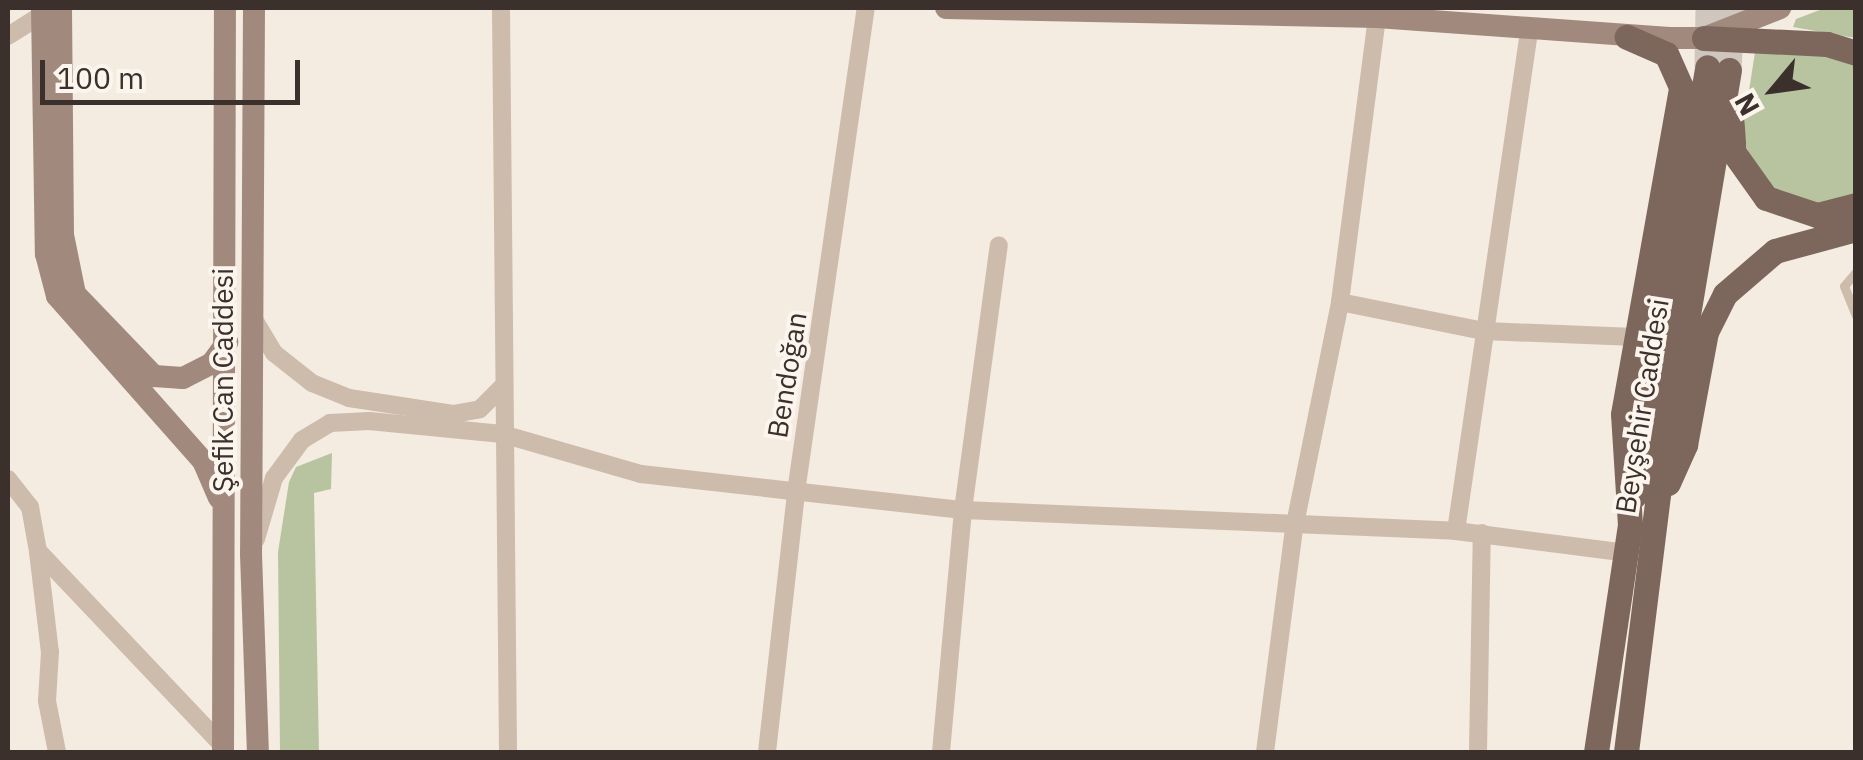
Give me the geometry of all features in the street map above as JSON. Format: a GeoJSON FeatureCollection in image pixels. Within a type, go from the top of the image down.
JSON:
{"type":"FeatureCollection","features":[{"type":"Feature","properties":{"kind":"main road","name":"Şefik Can Caddesi"},"geometry":{"type":"LineString","coordinates":[[224,749],[225,8]]}},
{"type":"Feature","properties":{"kind":"main road","name":"Şefik Can Caddesi"},"geometry":{"type":"LineString","coordinates":[[254,8],[252,554],[258,752]]}},
{"type":"Feature","properties":{"kind":"main road"},"geometry":{"type":"LineString","coordinates":[[946,8],[1377,18],[1530,32],[1827,44],[1856,54]]}},
{"type":"Feature","properties":{"kind":"main road"},"geometry":{"type":"LineString","coordinates":[[1704,38],[1780,8]]}},
{"type":"Feature","properties":{"kind":"main road"},"geometry":{"type":"LineString","coordinates":[[49,10],[63,235],[75,294],[154,376],[183,378],[212,363],[227,342]]}},
{"type":"Feature","properties":{"kind":"main road"},"geometry":{"type":"LineString","coordinates":[[49,10],[46,254],[57,296],[203,461],[223,515]]}},
{"type":"Feature","properties":{"kind":"main road"},"geometry":{"type":"LineString","coordinates":[[1596,752],[1628,553],[1630,525],[1620,442],[1680,87],[1666,54],[1627,37]]}},
{"type":"Feature","properties":{"kind":"main road"},"geometry":{"type":"LineString","coordinates":[[1718,68],[1734,153],[1752,186],[1799,213],[1856,204]]}},
{"type":"Feature","properties":{"kind":"main road","name":"Beyşehir Caddesi"},"geometry":{"type":"LineString","coordinates":[[1626,752],[1718,68]]}},
{"type":"Feature","properties":{"kind":"main road","name":"Beyşehir Caddesi"},"geometry":{"type":"LineString","coordinates":[[1630,525],[1718,68]]}},
{"type":"Feature","properties":{"kind":"main road"},"geometry":{"type":"LineString","coordinates":[[1658,494],[1685,446],[1706,332],[1725,294],[1775,251],[1856,229]]}},
{"type":"Feature","properties":{"kind":"street"},"geometry":{"type":"LineString","coordinates":[[501,8],[501,388],[508,752]]}},
{"type":"Feature","properties":{"kind":"street","name":"Bendoğan"},"geometry":{"type":"LineString","coordinates":[[767,752],[796,492],[866,8]]}},
{"type":"Feature","properties":{"kind":"street"},"geometry":{"type":"LineString","coordinates":[[10,28],[49,10]]}},
{"type":"Feature","properties":{"kind":"street"},"geometry":{"type":"LineString","coordinates":[[1265,752],[1294,529],[1340,302],[1377,18]]}},
{"type":"Feature","properties":{"kind":"street"},"geometry":{"type":"LineString","coordinates":[[1456,531],[1530,32]]}},
{"type":"Feature","properties":{"kind":"street"},"geometry":{"type":"LineString","coordinates":[[941,752],[963,510],[999,245]]}},
{"type":"Feature","properties":{"kind":"street"},"geometry":{"type":"LineString","coordinates":[[1340,302],[1484,331],[1635,337]]}},
{"type":"Feature","properties":{"kind":"street"},"geometry":{"type":"LineString","coordinates":[[254,318],[274,353],[312,382],[349,398],[453,414],[480,409],[501,388]]}},
{"type":"Feature","properties":{"kind":"street"},"geometry":{"type":"LineString","coordinates":[[468,431],[489,422],[501,388]]}},
{"type":"Feature","properties":{"kind":"street"},"geometry":{"type":"LineString","coordinates":[[252,554],[274,478],[302,440],[330,423],[502,434],[641,474],[963,510],[1294,529],[1456,531],[1628,553]]}},
{"type":"Feature","properties":{"kind":"street"},"geometry":{"type":"LineString","coordinates":[[8,479],[30,507],[38,551],[50,652],[47,700],[57,752]]}},
{"type":"Feature","properties":{"kind":"street"},"geometry":{"type":"LineString","coordinates":[[1478,752],[1482,533]]}},
{"type":"Feature","properties":{"kind":"street"},"geometry":{"type":"LineString","coordinates":[[38,551],[224,749]]}},
{"type":"Feature","properties":{"kind":"lane"},"geometry":{"type":"LineString","coordinates":[[1856,272],[1844,286],[1856,315]]}},
{"type":"Feature","properties":{"kind":"green space"},"geometry":{"type":"Polygon","coordinates":[[[1825,8],[1855,8],[1855,38],[1793,27],[1796,19],[1825,8]]]}},
{"type":"Feature","properties":{"kind":"green space"},"geometry":{"type":"Polygon","coordinates":[[[1755,52],[1839,55],[1855,64],[1855,197],[1834,205],[1796,203],[1768,188],[1750,162],[1743,130],[1755,52]]]}},
{"type":"Feature","properties":{"kind":"green space"},"geometry":{"type":"Polygon","coordinates":[[[332,453],[331,489],[314,493],[319,752],[280,752],[278,552],[289,482],[296,467],[332,453]]]}},
{"type":"Feature","properties":{"kind":"tunnel"},"geometry":{"type":"LineString","coordinates":[[1707,67],[1708,8]]}},
{"type":"Feature","properties":{"kind":"tunnel"},"geometry":{"type":"LineString","coordinates":[[1729,70],[1732,8]]}}]}
